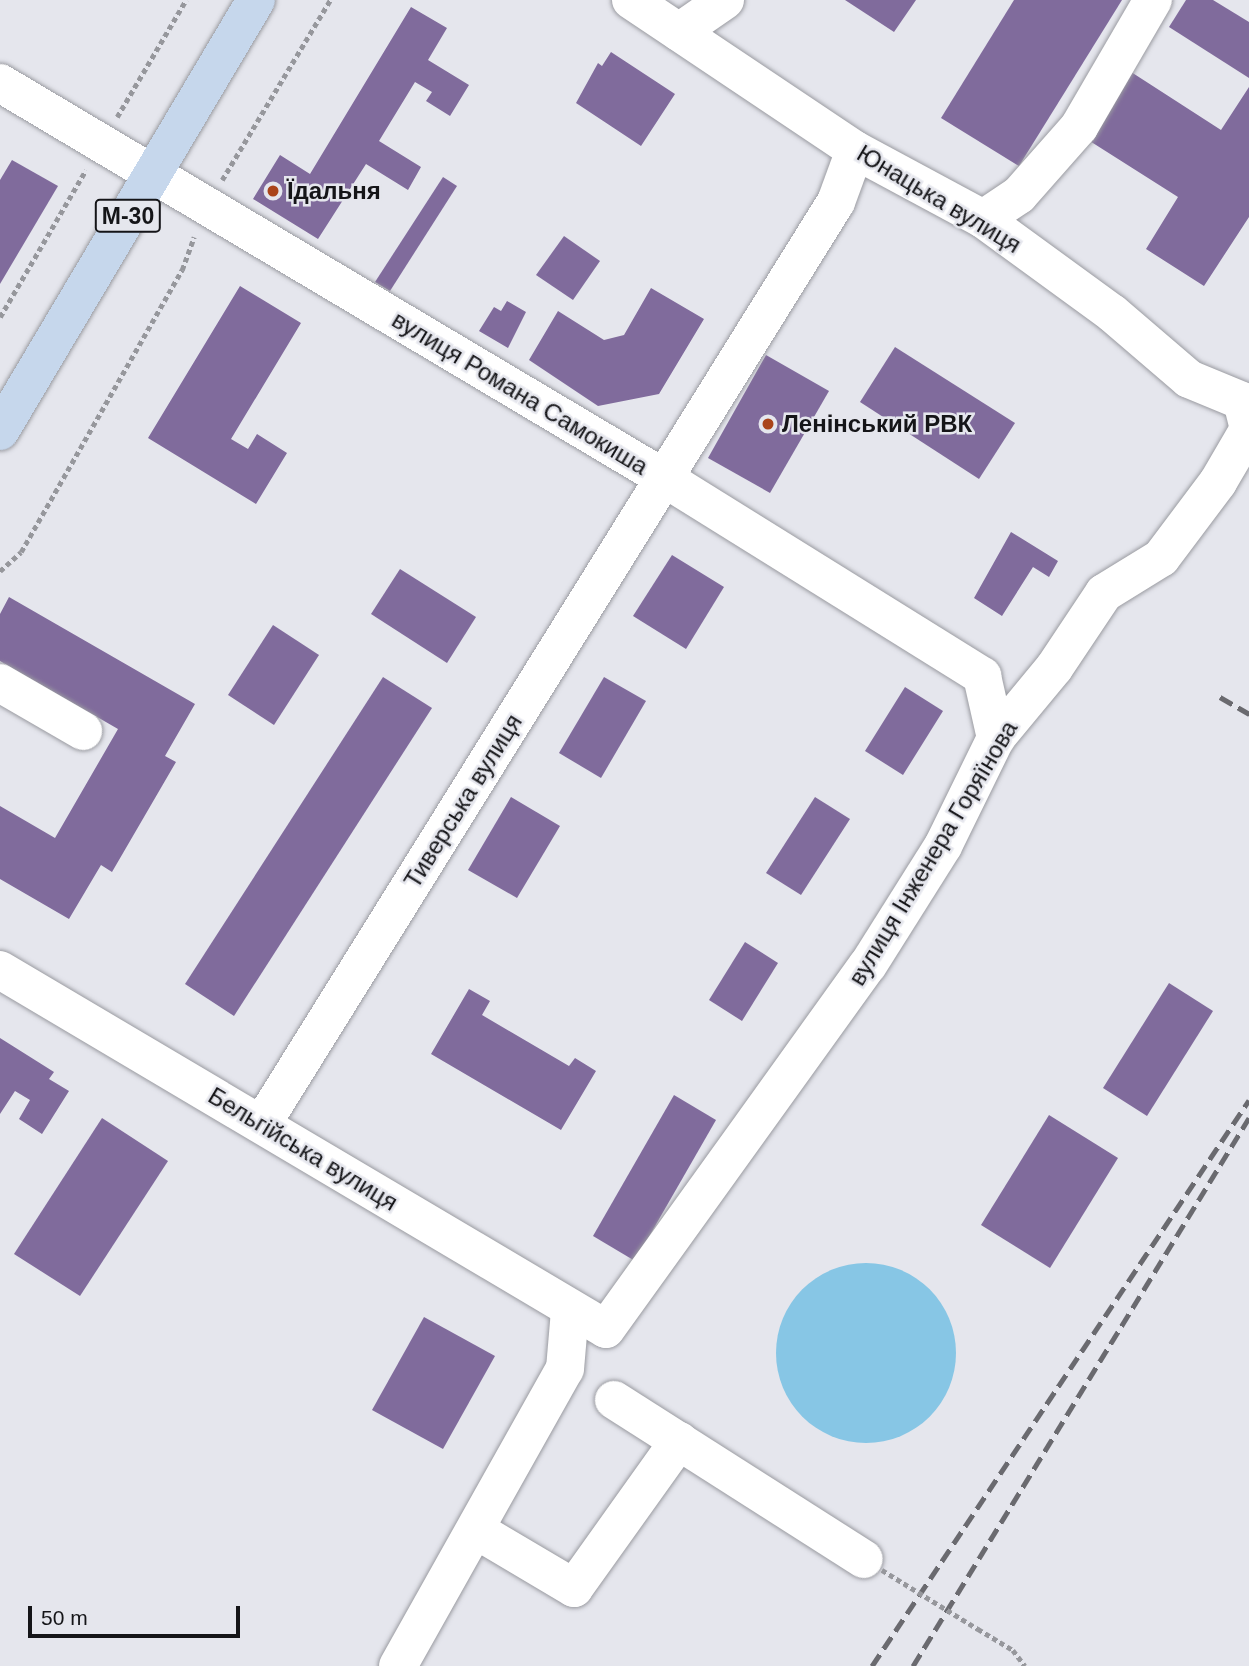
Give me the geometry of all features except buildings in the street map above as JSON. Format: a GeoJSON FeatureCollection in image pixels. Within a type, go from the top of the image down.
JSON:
{"type":"FeatureCollection","features":[{"type":"Feature","properties":{"kind":"highway","name":"М-30"},"geometry":{"type":"LineString","coordinates":[[0,431],[256,0]]}},
{"type":"Feature","properties":{"kind":"street","name":"Юнацька вулиця"},"geometry":{"type":"LineString","coordinates":[[631,0],[855,149],[983,219],[1112,313],[1189,379],[1247,419]]}},
{"type":"Feature","properties":{"kind":"street"},"geometry":{"type":"LineString","coordinates":[[679,32],[725,0]]}},
{"type":"Feature","properties":{"kind":"street"},"geometry":{"type":"LineString","coordinates":[[983,219],[1019,195],[1079,127],[1153,0]]}},
{"type":"Feature","properties":{"kind":"street","name":"вулиця Романа Самокиша"},"geometry":{"type":"LineString","coordinates":[[0,83],[152,176],[664,478],[982,676],[996,738]]}},
{"type":"Feature","properties":{"kind":"street","name":"Тиверська вулиця"},"geometry":{"type":"LineString","coordinates":[[262,1124],[836,202],[855,149]]}},
{"type":"Feature","properties":{"kind":"street","name":"вулиця Інженера Горяїнова"},"geometry":{"type":"LineString","coordinates":[[606,1329],[868,965],[943,846],[996,738],[1054,668],[1104,593],[1161,558],[1219,482],[1247,419]]}},
{"type":"Feature","properties":{"kind":"street"},"geometry":{"type":"LineString","coordinates":[[0,683],[83,732]]}},
{"type":"Feature","properties":{"kind":"street","name":"Бельгійська вулиця"},"geometry":{"type":"LineString","coordinates":[[0,970],[262,1124],[570,1311],[606,1329]]}},
{"type":"Feature","properties":{"kind":"street"},"geometry":{"type":"LineString","coordinates":[[398,1666],[565,1369],[570,1311]]}},
{"type":"Feature","properties":{"kind":"street"},"geometry":{"type":"LineString","coordinates":[[614,1400],[873,1565]]}},
{"type":"Feature","properties":{"kind":"street"},"geometry":{"type":"LineString","coordinates":[[476,1530],[574,1588],[678,1441]]}},
{"type":"Feature","properties":{"kind":"path"},"geometry":{"type":"LineString","coordinates":[[0,571],[21,552],[168,293],[206,207],[330,0]]}},
{"type":"Feature","properties":{"kind":"path"},"geometry":{"type":"LineString","coordinates":[[873,1565],[1013,1650],[1025,1666]]}},
{"type":"Feature","properties":{"kind":"water"},"geometry":{"type":"Polygon","coordinates":[[[866,1263],[900,1270],[929,1290],[949,1319],[956,1353],[949,1387],[929,1416],[900,1436],[866,1443],[832,1436],[803,1416],[783,1387],[776,1353],[783,1319],[803,1290],[832,1270],[866,1263]]]}},
{"type":"Feature","properties":{"kind":"railway"},"geometry":{"type":"LineString","coordinates":[[1220,697],[1249,714]]}},
{"type":"Feature","properties":{"kind":"railway"},"geometry":{"type":"LineString","coordinates":[[872,1666],[1249,1100]]}},
{"type":"Feature","properties":{"kind":"railway"},"geometry":{"type":"LineString","coordinates":[[913,1666],[1249,1118]]}},
{"type":"Feature","properties":{"kind":"place","name":"Їдальня"},"geometry":{"type":"Point","coordinates":[273,191]}},
{"type":"Feature","properties":{"kind":"place","name":"Ленінський РВК"},"geometry":{"type":"Point","coordinates":[768,424]}}]}
